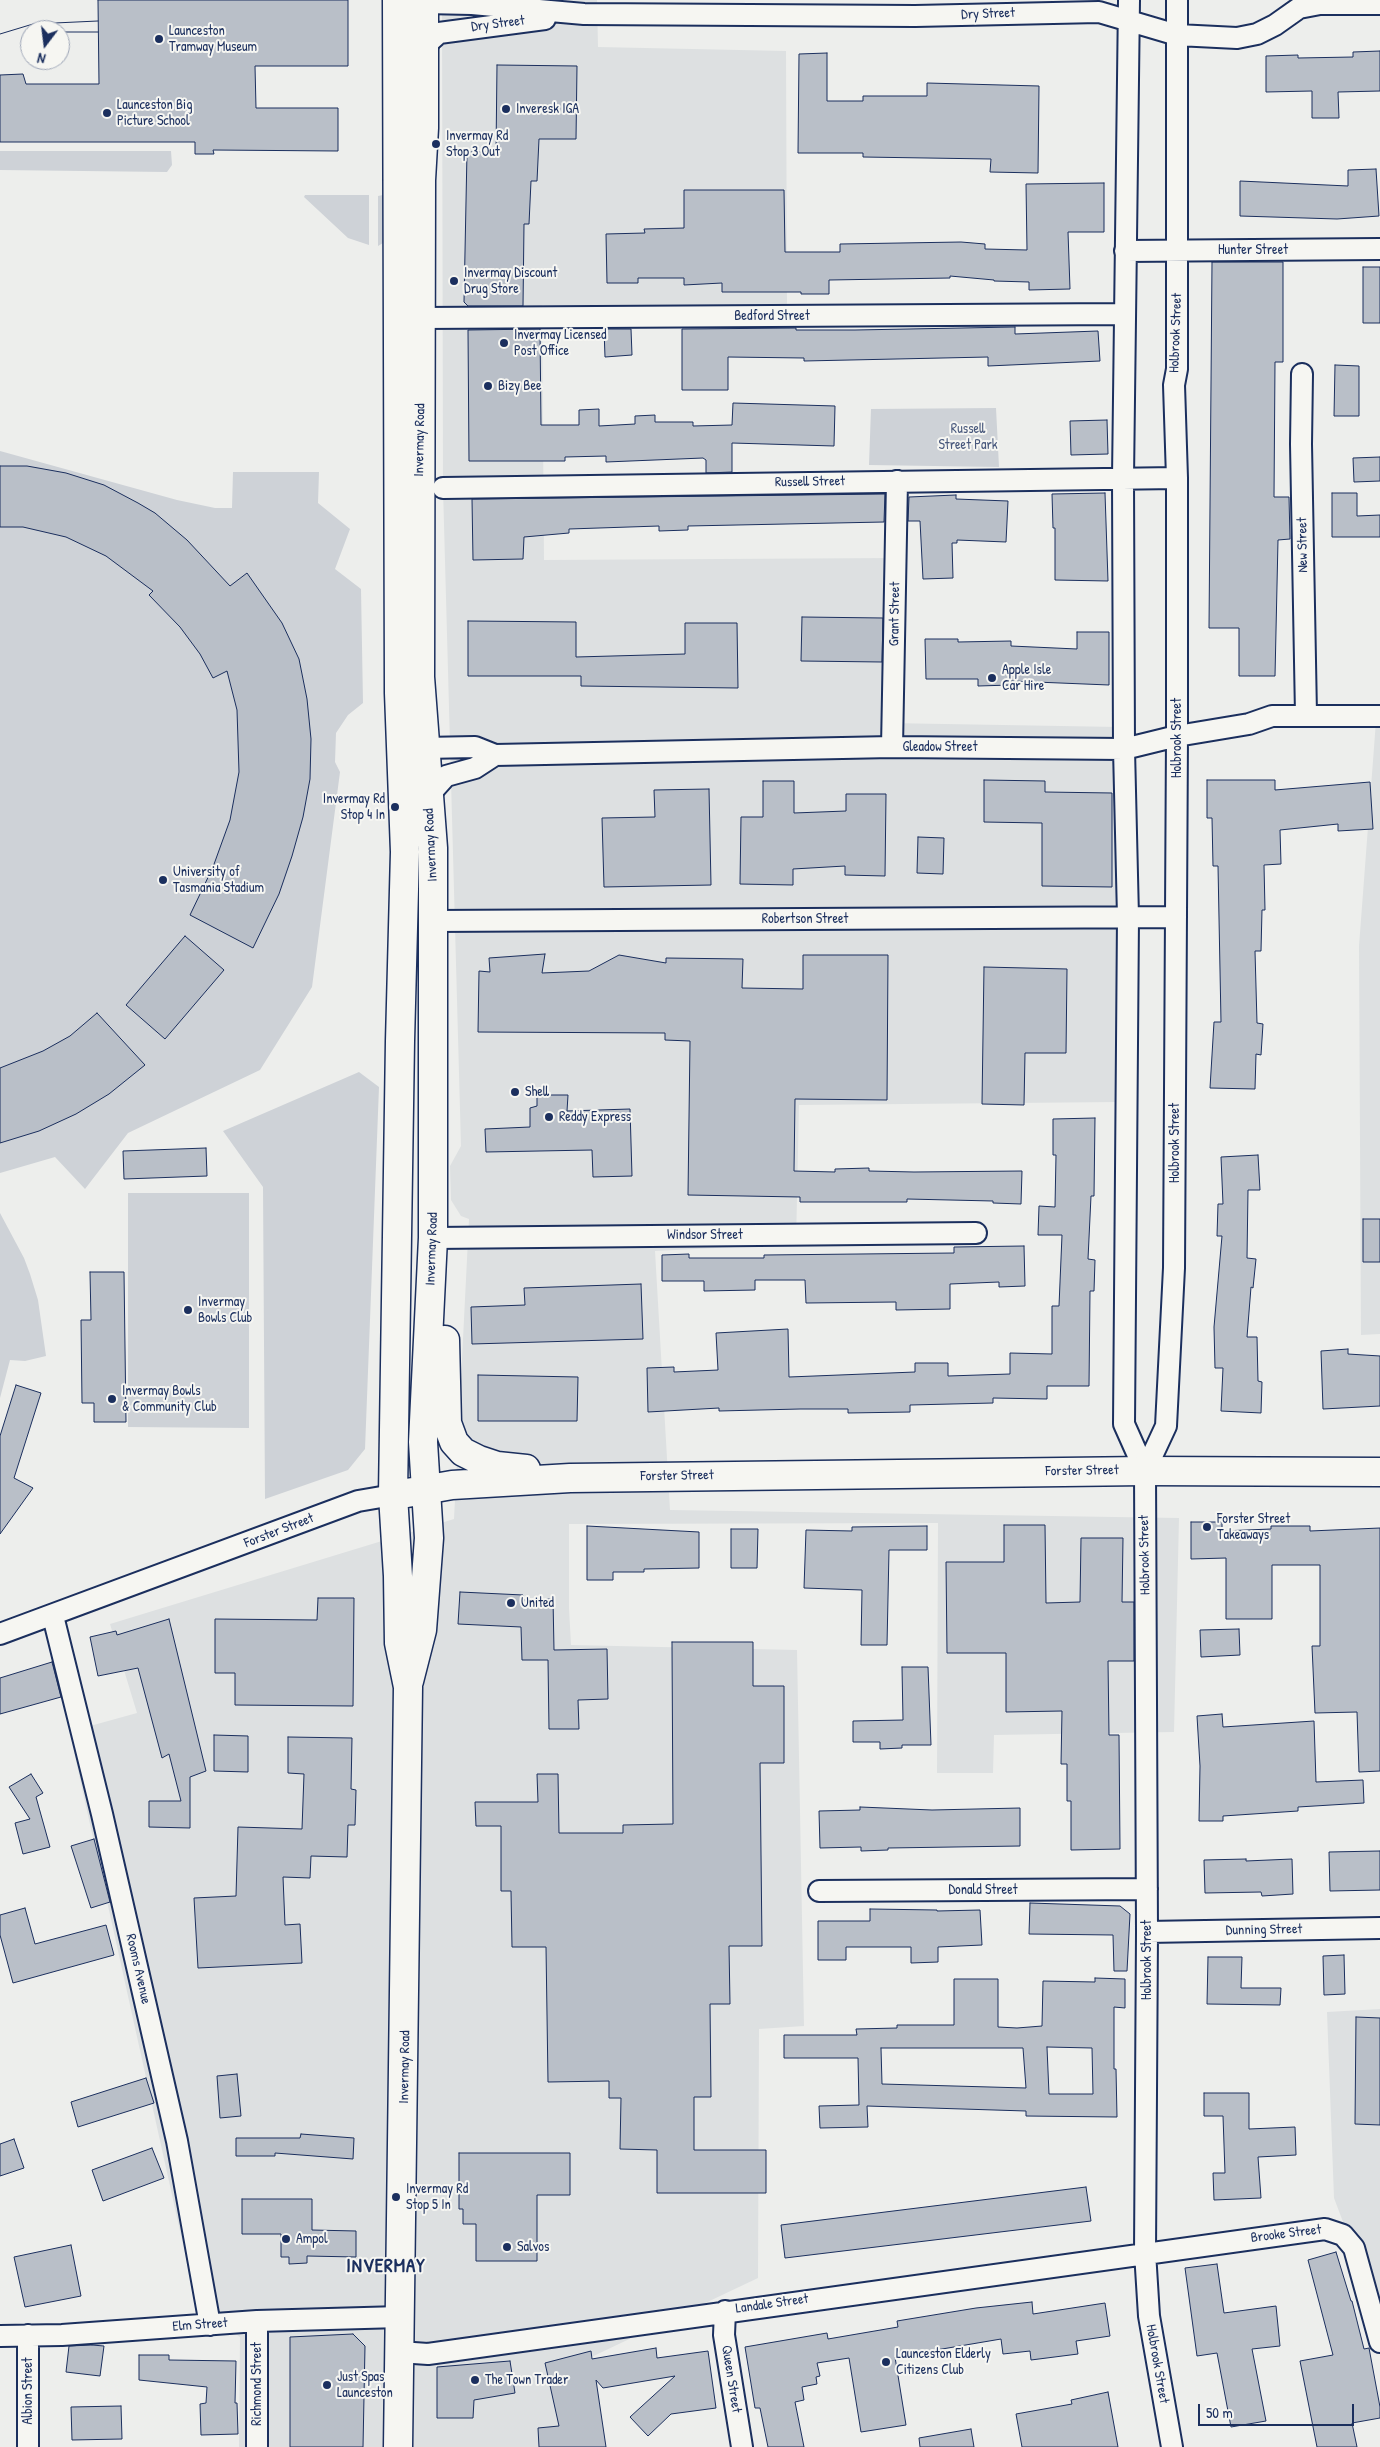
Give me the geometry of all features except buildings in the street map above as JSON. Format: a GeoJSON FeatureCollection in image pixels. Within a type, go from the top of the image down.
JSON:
{"type":"FeatureCollection","features":[{"type":"Feature","properties":{"kind":"main road","name":"Dry Street"},"geometry":{"type":"LineString","coordinates":[[397,8],[424,1]]}},
{"type":"Feature","properties":{"kind":"main road","name":"Invermay Road"},"geometry":{"type":"LineString","coordinates":[[398,2447],[408,1687],[399,1643],[398,1576],[393,1495],[405,852],[420,677],[421,180],[424,128],[424,1]]}},
{"type":"Feature","properties":{"kind":"main road","name":"Invermay Road"},"geometry":{"type":"LineString","coordinates":[[397,8],[399,693],[413,749],[428,796],[432,848],[433,921],[433,1250],[423,1442],[429,1538],[422,1630],[408,1687]]}},
{"type":"Feature","properties":{"kind":"main road"},"geometry":{"type":"LineString","coordinates":[[397,266],[404,265],[408,259],[410,199],[421,180]]}},
{"type":"Feature","properties":{"kind":"main road"},"geometry":{"type":"LineString","coordinates":[[398,425],[408,369],[410,326],[422,318]]}},
{"type":"Feature","properties":{"kind":"main road"},"geometry":{"type":"LineString","coordinates":[[433,1250],[445,1338],[447,1424],[454,1442],[463,1452],[497,1466],[607,1477]]}},
{"type":"Feature","properties":{"kind":"main road","name":"Forster Street"},"geometry":{"type":"LineString","coordinates":[[393,1495],[452,1485],[607,1477],[1145,1470],[1380,1472]]}},
{"type":"Feature","properties":{"kind":"street","name":"Holbrook Street"},"geometry":{"type":"LineString","coordinates":[[1129,0],[1126,251],[1123,314],[1124,748],[1128,917],[1124,1424],[1145,1470],[1147,1889],[1145,2252],[1149,2316],[1172,2447]]}},
{"type":"Feature","properties":{"kind":"street","name":"Holbrook Street"},"geometry":{"type":"LineString","coordinates":[[1145,1470],[1166,1426],[1174,1268],[1177,736],[1174,385],[1177,369],[1178,250],[1177,0]]}},
{"type":"Feature","properties":{"kind":"street","name":"Dry Street"},"geometry":{"type":"LineString","coordinates":[[424,1],[584,7],[915,8],[1042,6],[1099,12],[1177,35],[1237,38],[1256,34],[1275,25],[1299,8],[1320,4],[1380,4]]}},
{"type":"Feature","properties":{"kind":"street","name":"Dry Street"},"geometry":{"type":"LineString","coordinates":[[423,54],[430,40],[439,33],[584,7]]}},
{"type":"Feature","properties":{"kind":"street","name":"Hunter Street"},"geometry":{"type":"LineString","coordinates":[[1126,251],[1380,249]]}},
{"type":"Feature","properties":{"kind":"street","name":"Bedford Street"},"geometry":{"type":"LineString","coordinates":[[422,318],[1123,314]]}},
{"type":"Feature","properties":{"kind":"street","name":"New Street"},"geometry":{"type":"LineString","coordinates":[[1302,374],[1301,444],[1306,715]]}},
{"type":"Feature","properties":{"kind":"street","name":"Russell Street"},"geometry":{"type":"LineString","coordinates":[[442,488],[1176,478]]}},
{"type":"Feature","properties":{"kind":"street","name":"Grant Street"},"geometry":{"type":"LineString","coordinates":[[892,747],[897,481]]}},
{"type":"Feature","properties":{"kind":"street","name":"Gleadow Street"},"geometry":{"type":"LineString","coordinates":[[413,749],[475,747],[495,755],[892,747],[1124,748],[1177,736],[1249,724],[1272,716],[1380,716]]}},
{"type":"Feature","properties":{"kind":"street"},"geometry":{"type":"LineString","coordinates":[[428,796],[446,776],[475,768],[495,755]]}},
{"type":"Feature","properties":{"kind":"street","name":"Robertson Street"},"geometry":{"type":"LineString","coordinates":[[433,921],[1176,916]]}},
{"type":"Feature","properties":{"kind":"street","name":"Windsor Street"},"geometry":{"type":"LineString","coordinates":[[433,1250],[976,1234]]}},
{"type":"Feature","properties":{"kind":"street","name":"Forster Street"},"geometry":{"type":"LineString","coordinates":[[0,1634],[53,1616],[358,1501],[393,1495]]}},
{"type":"Feature","properties":{"kind":"street","name":"Rooms Avenue"},"geometry":{"type":"LineString","coordinates":[[53,1616],[102,1814],[177,2141],[210,2324]]}},
{"type":"Feature","properties":{"kind":"street","name":"Donald Street"},"geometry":{"type":"LineString","coordinates":[[819,1891],[1147,1889]]}},
{"type":"Feature","properties":{"kind":"street","name":"Dunning Street"},"geometry":{"type":"LineString","coordinates":[[1147,1932],[1380,1928]]}},
{"type":"Feature","properties":{"kind":"street","name":"Brooke Street"},"geometry":{"type":"LineString","coordinates":[[1145,2252],[1325,2228],[1343,2235],[1354,2248],[1380,2342]]}},
{"type":"Feature","properties":{"kind":"street","name":"Landale Street"},"geometry":{"type":"LineString","coordinates":[[399,2352],[428,2354],[725,2311],[1113,2259],[1145,2252]]}},
{"type":"Feature","properties":{"kind":"street","name":"Queen Street"},"geometry":{"type":"LineString","coordinates":[[725,2311],[724,2335],[742,2447]]}},
{"type":"Feature","properties":{"kind":"street","name":"Elm Street"},"geometry":{"type":"LineString","coordinates":[[0,2336],[62,2335],[257,2321],[400,2318]]}},
{"type":"Feature","properties":{"kind":"street","name":"Richmond Street"},"geometry":{"type":"LineString","coordinates":[[256,2447],[257,2321]]}},
{"type":"Feature","properties":{"kind":"street","name":"Albion Street"},"geometry":{"type":"LineString","coordinates":[[28,2335],[28,2447]]}},
{"type":"Feature","properties":{"kind":"shaded area"},"geometry":{"type":"Polygon","coordinates":[[[442,0],[597,0],[598,47],[786,51],[787,305],[542,305],[544,560],[894,558],[887,723],[1119,727],[1119,1102],[799,1105],[796,1244],[655,1251],[670,1510],[1179,1518],[1174,1732],[994,1735],[993,1773],[937,1773],[938,1523],[569,1524],[571,1645],[797,1650],[804,2026],[759,2029],[758,2278],[583,2361],[597,2447],[239,2447],[240,2337],[197,2308],[74,1752],[90,1726],[137,1713],[110,1624],[454,1519],[469,1219],[461,1216],[451,1200],[450,1166],[461,1146],[443,488],[442,0]]]}},
{"type":"Feature","properties":{"kind":"shaded area"},"geometry":{"type":"Polygon","coordinates":[[[1376,721],[1380,721],[1380,1334],[1361,1335],[1359,946],[1376,721]]]}},
{"type":"Feature","properties":{"kind":"shaded area"},"geometry":{"type":"Polygon","coordinates":[[[1380,2009],[1380,2320],[1334,2198],[1327,2012],[1380,2009]]]}},
{"type":"Feature","properties":{"kind":"green space"},"geometry":{"type":"Polygon","coordinates":[[[0,151],[171,151],[172,165],[167,172],[0,170],[0,151]]]}},
{"type":"Feature","properties":{"kind":"green space"},"geometry":{"type":"Polygon","coordinates":[[[305,195],[369,195],[369,245],[348,238],[304,197],[305,195]]]}},
{"type":"Feature","properties":{"kind":"green space"},"geometry":{"type":"Polygon","coordinates":[[[383,195],[383,243],[378,246],[378,196],[383,195]]]}},
{"type":"Feature","properties":{"kind":"green space","name":"Russell Street Park"},"geometry":{"type":"Polygon","coordinates":[[[996,408],[999,467],[869,465],[871,409],[996,408]]]}},
{"type":"Feature","properties":{"kind":"green space","name":"University of Tasmania Stadium"},"geometry":{"type":"Polygon","coordinates":[[[0,451],[177,500],[215,508],[232,508],[233,472],[319,472],[318,503],[350,529],[335,569],[361,589],[363,703],[348,715],[336,733],[335,762],[340,772],[312,987],[260,1070],[128,1133],[85,1189],[55,1157],[0,1173],[0,451]]]}},
{"type":"Feature","properties":{"kind":"green space"},"geometry":{"type":"Polygon","coordinates":[[[359,1072],[379,1087],[365,1449],[348,1470],[265,1499],[263,1187],[223,1131],[359,1072]]]}},
{"type":"Feature","properties":{"kind":"green space","name":"Invermay Bowls Club"},"geometry":{"type":"Polygon","coordinates":[[[128,1193],[249,1193],[249,1428],[128,1427],[128,1193]]]}},
{"type":"Feature","properties":{"kind":"green space"},"geometry":{"type":"Polygon","coordinates":[[[0,1213],[24,1258],[30,1274],[38,1300],[46,1356],[25,1361],[10,1360],[0,1398],[0,1213]]]}},
{"type":"Feature","properties":{"kind":"tram line"},"geometry":{"type":"LineString","coordinates":[[0,34],[33,24],[98,21]]}},
{"type":"Feature","properties":{"kind":"tram line"},"geometry":{"type":"LineString","coordinates":[[70,32],[98,32]]}},
{"type":"Feature","properties":{"kind":"place","name":"Launceston Tramway Museum"},"geometry":{"type":"Point","coordinates":[159,39]}},
{"type":"Feature","properties":{"kind":"place","name":"Inveresk IGA"},"geometry":{"type":"Point","coordinates":[506,109]}},
{"type":"Feature","properties":{"kind":"place","name":"Launceston Big Picture School"},"geometry":{"type":"Point","coordinates":[107,113]}},
{"type":"Feature","properties":{"kind":"place","name":"Invermay Rd Stop 3 Out"},"geometry":{"type":"Point","coordinates":[436,144]}},
{"type":"Feature","properties":{"kind":"place","name":"Invermay Discount Drug Store"},"geometry":{"type":"Point","coordinates":[454,281]}},
{"type":"Feature","properties":{"kind":"place","name":"Invermay Licensed Post Office"},"geometry":{"type":"Point","coordinates":[504,343]}},
{"type":"Feature","properties":{"kind":"place","name":"Bizy Bee"},"geometry":{"type":"Point","coordinates":[488,386]}},
{"type":"Feature","properties":{"kind":"place","name":"Apple Isle Car Hire"},"geometry":{"type":"Point","coordinates":[992,678]}},
{"type":"Feature","properties":{"kind":"place","name":"Invermay Rd Stop 4 In"},"geometry":{"type":"Point","coordinates":[395,807]}},
{"type":"Feature","properties":{"kind":"place","name":"University of Tasmania Stadium"},"geometry":{"type":"Point","coordinates":[163,880]}},
{"type":"Feature","properties":{"kind":"place","name":"Shell"},"geometry":{"type":"Point","coordinates":[515,1092]}},
{"type":"Feature","properties":{"kind":"place","name":"Reddy Express"},"geometry":{"type":"Point","coordinates":[549,1117]}},
{"type":"Feature","properties":{"kind":"place","name":"Invermay Bowls Club"},"geometry":{"type":"Point","coordinates":[188,1310]}},
{"type":"Feature","properties":{"kind":"place","name":"Invermay Bowls & Community Club"},"geometry":{"type":"Point","coordinates":[112,1399]}},
{"type":"Feature","properties":{"kind":"place","name":"Forster Street Takeaways"},"geometry":{"type":"Point","coordinates":[1207,1527]}},
{"type":"Feature","properties":{"kind":"place","name":"United"},"geometry":{"type":"Point","coordinates":[511,1603]}},
{"type":"Feature","properties":{"kind":"place","name":"Invermay Rd Stop 5 In"},"geometry":{"type":"Point","coordinates":[396,2197]}},
{"type":"Feature","properties":{"kind":"place","name":"Ampol"},"geometry":{"type":"Point","coordinates":[286,2239]}},
{"type":"Feature","properties":{"kind":"place","name":"Salvos"},"geometry":{"type":"Point","coordinates":[507,2247]}},
{"type":"Feature","properties":{"kind":"place","name":"Launceston Elderly Citizens Club"},"geometry":{"type":"Point","coordinates":[886,2362]}},
{"type":"Feature","properties":{"kind":"place","name":"The Town Trader"},"geometry":{"type":"Point","coordinates":[475,2380]}},
{"type":"Feature","properties":{"kind":"place","name":"Just Spas Launceston"},"geometry":{"type":"Point","coordinates":[327,2385]}},
{"type":"Feature","properties":{"kind":"district","name":"INVERMAY"},"geometry":{"type":"Point","coordinates":[386,2267]}}]}
